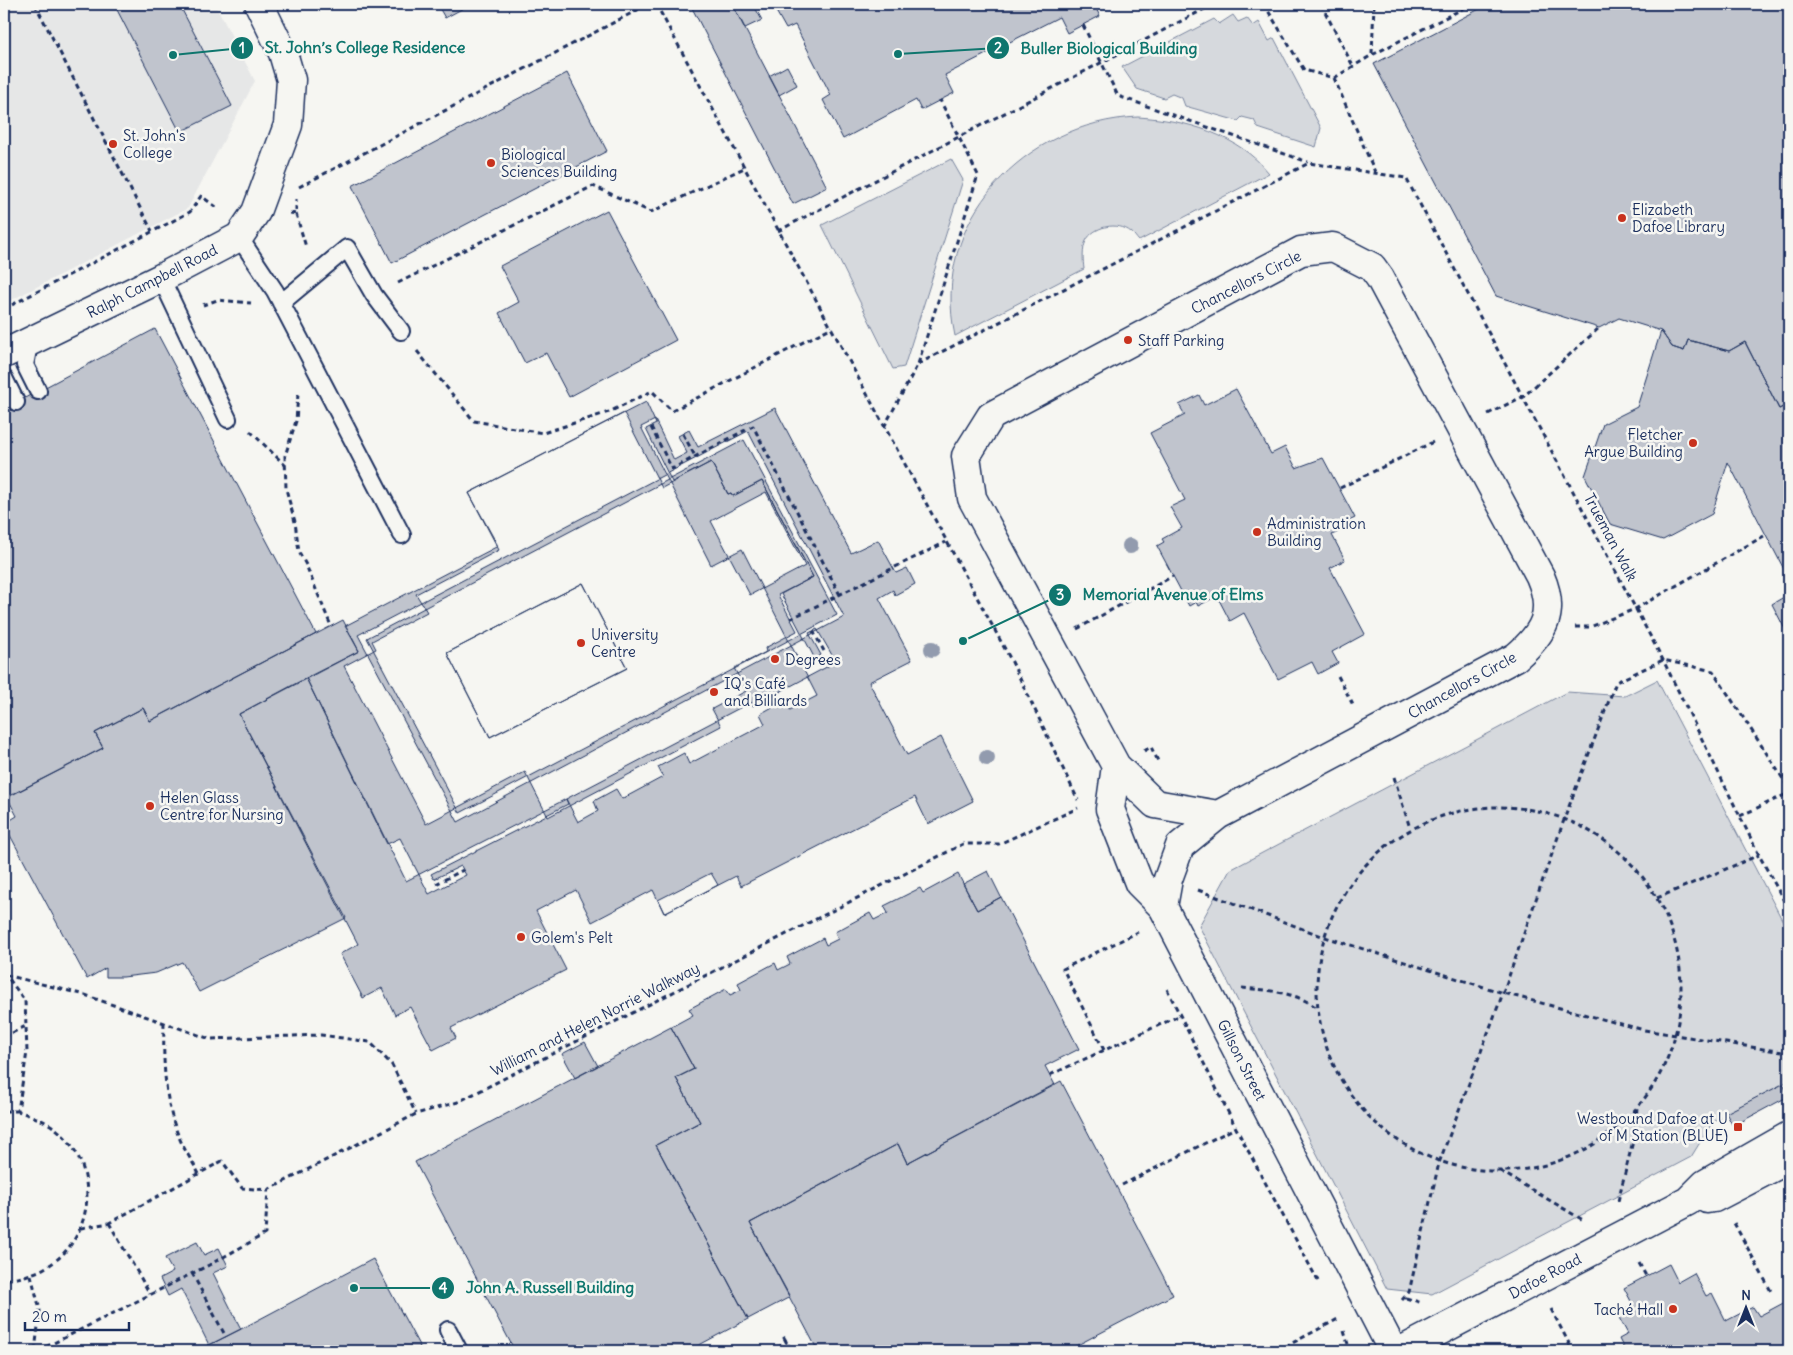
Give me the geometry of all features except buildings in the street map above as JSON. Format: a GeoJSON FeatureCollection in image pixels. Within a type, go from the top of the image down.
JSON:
{"type":"FeatureCollection","features":[{"type":"Feature","properties":{"kind":"street","name":"Ralph Campbell Road"},"geometry":{"type":"LineString","coordinates":[[4,354],[161,278],[240,237],[256,212],[288,125],[291,80],[283,53],[259,4]]}},
{"type":"Feature","properties":{"kind":"street","name":"Chancellors Circle"},"geometry":{"type":"LineString","coordinates":[[1163,907],[1168,879],[1180,846],[1218,814],[1516,658],[1530,645],[1547,621],[1545,588],[1540,576],[1380,278],[1372,267],[1333,247],[1300,251],[991,416],[966,456],[972,498],[1116,766],[1155,804],[1218,814]]}},
{"type":"Feature","properties":{"kind":"street","name":"Gillson Street"},"geometry":{"type":"LineString","coordinates":[[1116,766],[1110,809],[1139,883],[1163,907],[1393,1351]]}},
{"type":"Feature","properties":{"kind":"street","name":"Dafoe Road"},"geometry":{"type":"LineString","coordinates":[[1401,1351],[1688,1200],[1705,1184],[1789,1136]]}},
{"type":"Feature","properties":{"kind":"street","name":"Dafoe Road"},"geometry":{"type":"LineString","coordinates":[[1688,1200],[1714,1198],[1789,1159]]}},
{"type":"Feature","properties":{"kind":"lane"},"geometry":{"type":"LineString","coordinates":[[240,237],[281,303],[402,535]]}},
{"type":"Feature","properties":{"kind":"lane"},"geometry":{"type":"LineString","coordinates":[[281,303],[348,248],[374,295],[401,331]]}},
{"type":"Feature","properties":{"kind":"lane"},"geometry":{"type":"LineString","coordinates":[[161,278],[228,419]]}},
{"type":"Feature","properties":{"kind":"lane"},"geometry":{"type":"LineString","coordinates":[[30,340],[25,365],[38,391]]}},
{"type":"Feature","properties":{"kind":"lane"},"geometry":{"type":"LineString","coordinates":[[4,378],[16,402]]}},
{"type":"Feature","properties":{"kind":"lane"},"geometry":{"type":"LineString","coordinates":[[448,1330],[458,1351]]}},
{"type":"Feature","properties":{"kind":"path"},"geometry":{"type":"LineString","coordinates":[[35,4],[152,232]]}},
{"type":"Feature","properties":{"kind":"path"},"geometry":{"type":"LineString","coordinates":[[296,189],[649,4]]}},
{"type":"Feature","properties":{"kind":"path"},"geometry":{"type":"LineString","coordinates":[[656,4],[778,231],[832,326],[884,427],[1012,662],[1173,576]]}},
{"type":"Feature","properties":{"kind":"path"},"geometry":{"type":"LineString","coordinates":[[778,231],[1214,4]]}},
{"type":"Feature","properties":{"kind":"path"},"geometry":{"type":"LineString","coordinates":[[1264,4],[1304,70],[1334,78],[1372,55],[1472,4]]}},
{"type":"Feature","properties":{"kind":"path"},"geometry":{"type":"LineString","coordinates":[[1321,4],[1353,66]]}},
{"type":"Feature","properties":{"kind":"path"},"geometry":{"type":"LineString","coordinates":[[1372,55],[1374,4]]}},
{"type":"Feature","properties":{"kind":"path"},"geometry":{"type":"LineString","coordinates":[[1083,25],[1118,96],[1309,162],[1375,172]]}},
{"type":"Feature","properties":{"kind":"path"},"geometry":{"type":"LineString","coordinates":[[1334,78],[1375,172]]}},
{"type":"Feature","properties":{"kind":"path"},"geometry":{"type":"LineString","coordinates":[[884,427],[918,364],[978,175],[940,100]]}},
{"type":"Feature","properties":{"kind":"path"},"geometry":{"type":"LineString","coordinates":[[918,364],[1309,162]]}},
{"type":"Feature","properties":{"kind":"path"},"geometry":{"type":"LineString","coordinates":[[374,295],[593,186],[651,212],[744,168]]}},
{"type":"Feature","properties":{"kind":"path","name":"Trueman Walk"},"geometry":{"type":"LineString","coordinates":[[1375,172],[1406,178],[1524,396],[1662,660],[1758,854],[1789,910]]}},
{"type":"Feature","properties":{"kind":"path"},"geometry":{"type":"LineString","coordinates":[[4,309],[190,212],[201,196],[223,212],[296,214],[296,197]]}},
{"type":"Feature","properties":{"kind":"path"},"geometry":{"type":"LineString","coordinates":[[178,314],[217,300],[250,302],[257,306]]}},
{"type":"Feature","properties":{"kind":"path"},"geometry":{"type":"LineString","coordinates":[[401,331],[474,421],[543,433],[609,412],[652,391],[672,411],[832,326]]}},
{"type":"Feature","properties":{"kind":"path"},"geometry":{"type":"LineString","coordinates":[[1524,396],[1599,328]]}},
{"type":"Feature","properties":{"kind":"path"},"geometry":{"type":"LineString","coordinates":[[298,386],[296,421],[285,456],[286,489],[295,522],[299,552],[331,626]]}},
{"type":"Feature","properties":{"kind":"path"},"geometry":{"type":"LineString","coordinates":[[228,419],[243,424],[286,465]]}},
{"type":"Feature","properties":{"kind":"path"},"geometry":{"type":"LineString","coordinates":[[651,427],[672,468],[753,426],[840,595]]}},
{"type":"Feature","properties":{"kind":"path"},"geometry":{"type":"LineString","coordinates":[[683,434],[695,456]]}},
{"type":"Feature","properties":{"kind":"path"},"geometry":{"type":"LineString","coordinates":[[1635,609],[1764,536]]}},
{"type":"Feature","properties":{"kind":"path"},"geometry":{"type":"LineString","coordinates":[[790,619],[946,542]]}},
{"type":"Feature","properties":{"kind":"path"},"geometry":{"type":"LineString","coordinates":[[813,631],[824,650]]}},
{"type":"Feature","properties":{"kind":"path"},"geometry":{"type":"LineString","coordinates":[[1406,1298],[1439,1164],[1504,993],[1565,817],[1616,682],[1662,660],[1713,671],[1789,788]]}},
{"type":"Feature","properties":{"kind":"path","name":"William and Helen Norrie Walkway"},"geometry":{"type":"LineString","coordinates":[[268,1190],[416,1114],[458,1102],[963,844],[999,844],[1081,806],[1012,662]]}},
{"type":"Feature","properties":{"kind":"path"},"geometry":{"type":"LineString","coordinates":[[1338,676],[1353,705]]}},
{"type":"Feature","properties":{"kind":"path"},"geometry":{"type":"LineString","coordinates":[[1344,710],[1361,700]]}},
{"type":"Feature","properties":{"kind":"path"},"geometry":{"type":"LineString","coordinates":[[1151,747],[1160,764]]}},
{"type":"Feature","properties":{"kind":"path"},"geometry":{"type":"LineString","coordinates":[[1394,777],[1410,828]]}},
{"type":"Feature","properties":{"kind":"path"},"geometry":{"type":"LineString","coordinates":[[1740,816],[1789,793]]}},
{"type":"Feature","properties":{"kind":"path"},"geometry":{"type":"LineString","coordinates":[[1490,806],[1531,809],[1565,817],[1605,841],[1634,866],[1657,898],[1675,941],[1682,987],[1676,1033],[1658,1079],[1627,1119],[1588,1149],[1541,1167],[1491,1172],[1439,1164],[1389,1136],[1347,1093],[1322,1038],[1315,979],[1322,936],[1361,867],[1410,828],[1448,813],[1490,806]]}},
{"type":"Feature","properties":{"kind":"path"},"geometry":{"type":"LineString","coordinates":[[1657,898],[1758,854]]}},
{"type":"Feature","properties":{"kind":"path"},"geometry":{"type":"LineString","coordinates":[[436,884],[463,870]]}},
{"type":"Feature","properties":{"kind":"path"},"geometry":{"type":"LineString","coordinates":[[1168,879],[1322,936],[1504,993],[1644,1030],[1676,1033],[1789,1053]]}},
{"type":"Feature","properties":{"kind":"path"},"geometry":{"type":"LineString","coordinates":[[1104,1050],[1063,969],[1138,932]]}},
{"type":"Feature","properties":{"kind":"path"},"geometry":{"type":"LineString","coordinates":[[5,973],[84,995],[210,1039],[321,1035],[370,1042],[392,1065],[416,1114]]}},
{"type":"Feature","properties":{"kind":"path"},"geometry":{"type":"LineString","coordinates":[[5,973],[25,1001],[27,1052],[18,1111]]}},
{"type":"Feature","properties":{"kind":"path"},"geometry":{"type":"LineString","coordinates":[[1050,1075],[1241,988],[1263,990],[1310,1002],[1318,1009]]}},
{"type":"Feature","properties":{"kind":"path"},"geometry":{"type":"LineString","coordinates":[[164,1023],[163,1058],[170,1107],[179,1137],[199,1174]]}},
{"type":"Feature","properties":{"kind":"path"},"geometry":{"type":"LineString","coordinates":[[4,1037],[26,1026]]}},
{"type":"Feature","properties":{"kind":"path"},"geometry":{"type":"LineString","coordinates":[[1617,1206],[1636,1133],[1637,1106]]}},
{"type":"Feature","properties":{"kind":"path"},"geometry":{"type":"LineString","coordinates":[[4,1111],[18,1111],[38,1118],[56,1129],[71,1145],[82,1165],[88,1199],[81,1228],[69,1248],[52,1264],[31,1275],[4,1279]]}},
{"type":"Feature","properties":{"kind":"path"},"geometry":{"type":"LineString","coordinates":[[1122,1185],[1269,1111]]}},
{"type":"Feature","properties":{"kind":"path"},"geometry":{"type":"LineString","coordinates":[[36,1351],[192,1273],[265,1234],[268,1190],[242,1188],[222,1161],[109,1223],[81,1228]]}},
{"type":"Feature","properties":{"kind":"path"},"geometry":{"type":"LineString","coordinates":[[1500,1170],[1588,1222]]}},
{"type":"Feature","properties":{"kind":"path"},"geometry":{"type":"LineString","coordinates":[[1730,1216],[1772,1293]]}},
{"type":"Feature","properties":{"kind":"path"},"geometry":{"type":"LineString","coordinates":[[109,1223],[150,1294]]}},
{"type":"Feature","properties":{"kind":"path"},"geometry":{"type":"LineString","coordinates":[[1639,1263],[1646,1276]]}},
{"type":"Feature","properties":{"kind":"path"},"geometry":{"type":"LineString","coordinates":[[192,1273],[226,1337]]}},
{"type":"Feature","properties":{"kind":"path"},"geometry":{"type":"LineString","coordinates":[[31,1275],[40,1310],[36,1351]]}},
{"type":"Feature","properties":{"kind":"path"},"geometry":{"type":"LineString","coordinates":[[1551,1309],[1572,1351]]}},
{"type":"Feature","properties":{"kind":"path"},"geometry":{"type":"LineString","coordinates":[[1277,1351],[1338,1319]]}},
{"type":"Feature","properties":{"kind":"path"},"geometry":{"type":"LineString","coordinates":[[1344,1330],[1350,1351]]}},
{"type":"Feature","properties":{"kind":"path"},"geometry":{"type":"LineString","coordinates":[[783,1336],[787,1342],[792,1351],[783,1336]]}},
{"type":"Feature","properties":{"kind":"path"},"geometry":{"type":"LineString","coordinates":[[770,1351],[787,1342]]}},
{"type":"Feature","properties":{"kind":"shaded area","name":"St. John's College"},"geometry":{"type":"Polygon","coordinates":[[[4,4],[215,4],[255,81],[188,208],[4,304],[4,4]]]}},
{"type":"Feature","properties":{"kind":"shaded area"},"geometry":{"type":"Polygon","coordinates":[[[1233,15],[1238,22],[1247,18],[1253,26],[1259,22],[1269,41],[1274,38],[1321,128],[1316,147],[1258,128],[1254,120],[1242,117],[1238,121],[1185,106],[1182,98],[1172,94],[1164,98],[1137,89],[1122,67],[1214,19],[1219,24],[1233,15]]]}},
{"type":"Feature","properties":{"kind":"shaded area"},"geometry":{"type":"Polygon","coordinates":[[[1138,117],[1174,122],[1210,132],[1242,148],[1269,173],[1139,241],[1131,232],[1119,227],[1106,227],[1094,232],[1089,236],[1085,244],[1083,255],[1084,269],[955,336],[951,293],[957,254],[972,217],[995,185],[1024,158],[1058,137],[1097,123],[1138,117]]]}},
{"type":"Feature","properties":{"kind":"shaded area"},"geometry":{"type":"Polygon","coordinates":[[[951,159],[963,180],[904,367],[893,369],[822,225],[951,159]]]}},
{"type":"Feature","properties":{"kind":"shaded area"},"geometry":{"type":"Polygon","coordinates":[[[1657,680],[1789,933],[1789,1073],[1786,1075],[1786,1082],[1712,1123],[1691,1157],[1432,1294],[1387,1289],[1199,926],[1230,870],[1567,692],[1625,696],[1657,680]]]}},
{"type":"Feature","properties":{"kind":"place","name":"Buller Biological Building"},"geometry":{"type":"Point","coordinates":[898,54]}},
{"type":"Feature","properties":{"kind":"place","name":"St. John’s College Residence"},"geometry":{"type":"Point","coordinates":[173,55]}},
{"type":"Feature","properties":{"kind":"place","name":"St. John's College"},"geometry":{"type":"Point","coordinates":[113,144]}},
{"type":"Feature","properties":{"kind":"place","name":"Biological Sciences Building"},"geometry":{"type":"Point","coordinates":[491,163]}},
{"type":"Feature","properties":{"kind":"place","name":"Elizabeth Dafoe Library"},"geometry":{"type":"Point","coordinates":[1622,218]}},
{"type":"Feature","properties":{"kind":"place","name":"Staff Parking"},"geometry":{"type":"Point","coordinates":[1128,340]}},
{"type":"Feature","properties":{"kind":"place","name":"Fletcher Argue Building"},"geometry":{"type":"Point","coordinates":[1693,443]}},
{"type":"Feature","properties":{"kind":"place","name":"Administration Building"},"geometry":{"type":"Point","coordinates":[1257,532]}},
{"type":"Feature","properties":{"kind":"place","name":"Memorial Avenue of Elms"},"geometry":{"type":"Point","coordinates":[963,641]}},
{"type":"Feature","properties":{"kind":"place","name":"University Centre"},"geometry":{"type":"Point","coordinates":[581,643]}},
{"type":"Feature","properties":{"kind":"place","name":"Degrees"},"geometry":{"type":"Point","coordinates":[775,659]}},
{"type":"Feature","properties":{"kind":"place","name":"IQ's Café and Billiards"},"geometry":{"type":"Point","coordinates":[714,692]}},
{"type":"Feature","properties":{"kind":"place","name":"Helen Glass Centre for Nursing"},"geometry":{"type":"Point","coordinates":[150,806]}},
{"type":"Feature","properties":{"kind":"place","name":"Golem's Pelt"},"geometry":{"type":"Point","coordinates":[521,937]}},
{"type":"Feature","properties":{"kind":"place","name":"Westbound Dafoe at U of M Station (BLUE)"},"geometry":{"type":"Point","coordinates":[1738,1127]}},
{"type":"Feature","properties":{"kind":"place","name":"John A. Russell Building"},"geometry":{"type":"Point","coordinates":[354,1288]}},
{"type":"Feature","properties":{"kind":"place","name":"Taché Hall"},"geometry":{"type":"Point","coordinates":[1673,1309]}}]}
